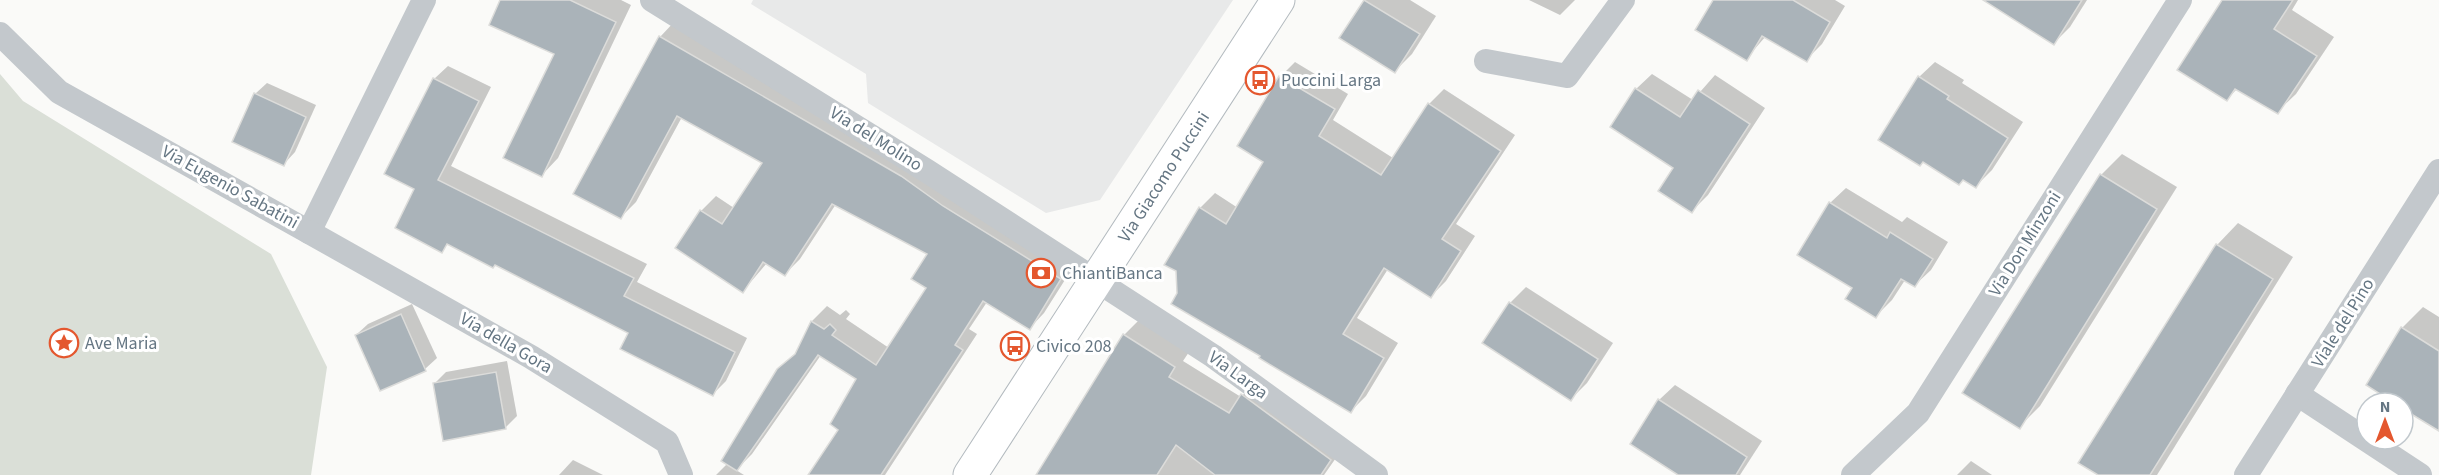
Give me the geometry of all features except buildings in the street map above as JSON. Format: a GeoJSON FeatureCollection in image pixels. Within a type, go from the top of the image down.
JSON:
{"type":"FeatureCollection","features":[{"type":"Feature","properties":{"kind":"street","name":"Via Eugenio Sabatini"},"geometry":{"type":"LineString","coordinates":[[0,34],[59,92],[309,232],[424,0]]}},
{"type":"Feature","properties":{"kind":"street","name":"Via del Molino"},"geometry":{"type":"LineString","coordinates":[[652,0],[927,171],[1096,282]]}},
{"type":"Feature","properties":{"kind":"street","name":"Via Giacomo Puccini"},"geometry":{"type":"LineString","coordinates":[[970,475],[1278,0]]}},
{"type":"Feature","properties":{"kind":"street"},"geometry":{"type":"LineString","coordinates":[[1486,61],[1567,76],[1623,0]]}},
{"type":"Feature","properties":{"kind":"street","name":"Via Don Minzoni"},"geometry":{"type":"LineString","coordinates":[[1853,475],[1918,413],[2180,0]]}},
{"type":"Feature","properties":{"kind":"street","name":"Viale del Pino"},"geometry":{"type":"LineString","coordinates":[[2246,475],[2439,171]]}},
{"type":"Feature","properties":{"kind":"street","name":"Via della Gora"},"geometry":{"type":"LineString","coordinates":[[309,232],[531,357],[667,442],[681,475]]}},
{"type":"Feature","properties":{"kind":"street","name":"Via Larga"},"geometry":{"type":"LineString","coordinates":[[1096,282],[1213,356],[1373,474]]}},
{"type":"Feature","properties":{"kind":"street"},"geometry":{"type":"LineString","coordinates":[[2297,394],[2420,475]]}},
{"type":"Feature","properties":{"kind":"shaded area"},"geometry":{"type":"Polygon","coordinates":[[[753,0],[1233,0],[1100,200],[1046,213],[868,103],[866,74],[751,4],[753,0]]]}},
{"type":"Feature","properties":{"kind":"shaded area"},"geometry":{"type":"Polygon","coordinates":[[[0,74],[23,101],[271,254],[327,367],[311,475],[0,475],[0,74]]]}},
{"type":"Feature","properties":{"kind":"place","name":"Puccini Larga"},"geometry":{"type":"Point","coordinates":[1260,80]}},
{"type":"Feature","properties":{"kind":"place","name":"ChiantiBanca"},"geometry":{"type":"Point","coordinates":[1041,273]}},
{"type":"Feature","properties":{"kind":"place","name":"Ave Maria"},"geometry":{"type":"Point","coordinates":[64,343]}},
{"type":"Feature","properties":{"kind":"place","name":"Civico 208"},"geometry":{"type":"Point","coordinates":[1015,346]}}]}
